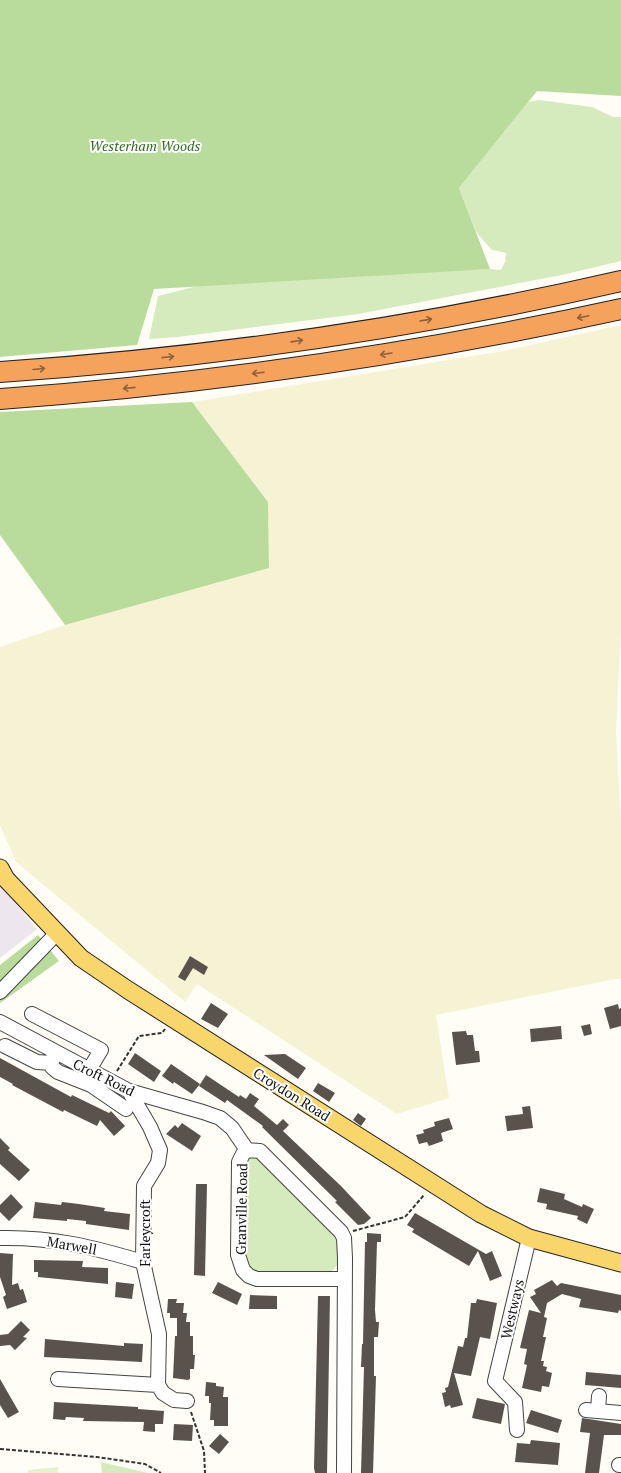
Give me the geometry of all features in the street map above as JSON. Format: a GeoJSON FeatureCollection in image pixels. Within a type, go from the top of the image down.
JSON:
{"type":"FeatureCollection","features":[{"type":"Feature","properties":{"kind":"highway"},"geometry":{"type":"LineString","coordinates":[[0,372],[133,361],[312,338],[484,310],[621,281]]}},
{"type":"Feature","properties":{"kind":"highway"},"geometry":{"type":"LineString","coordinates":[[0,399],[115,389],[293,368],[463,341],[621,309]]}},
{"type":"Feature","properties":{"kind":"main road","name":"Croydon Road"},"geometry":{"type":"LineString","coordinates":[[0,868],[6,879],[81,958],[172,1019],[481,1214],[529,1238],[621,1264]]}},
{"type":"Feature","properties":{"kind":"street"},"geometry":{"type":"LineString","coordinates":[[0,992],[57,933]]}},
{"type":"Feature","properties":{"kind":"street"},"geometry":{"type":"LineString","coordinates":[[32,1014],[101,1050],[89,1070]]}},
{"type":"Feature","properties":{"kind":"street","name":"Croft Road"},"geometry":{"type":"LineString","coordinates":[[0,1022],[54,1058],[89,1070],[111,1080],[129,1091],[220,1118],[232,1128],[247,1150]]}},
{"type":"Feature","properties":{"kind":"street"},"geometry":{"type":"LineString","coordinates":[[5,1046],[37,1062],[54,1058],[52,1067],[58,1072],[91,1085],[126,1109]]}},
{"type":"Feature","properties":{"kind":"street","name":"Farleycroft"},"geometry":{"type":"LineString","coordinates":[[129,1091],[150,1127],[160,1150],[158,1163],[144,1186],[143,1262],[159,1334],[158,1385]]}},
{"type":"Feature","properties":{"kind":"street","name":"Granville Road"},"geometry":{"type":"LineString","coordinates":[[342,1233],[260,1151],[247,1150],[243,1154],[239,1162],[238,1255],[243,1270],[257,1278],[345,1279]]}},
{"type":"Feature","properties":{"kind":"street"},"geometry":{"type":"LineString","coordinates":[[342,1233],[345,1244],[344,1473]]}},
{"type":"Feature","properties":{"kind":"street","name":"Marwell"},"geometry":{"type":"LineString","coordinates":[[0,1238],[56,1240],[93,1247],[143,1262]]}},
{"type":"Feature","properties":{"kind":"street","name":"Westways"},"geometry":{"type":"LineString","coordinates":[[517,1430],[515,1402],[495,1381],[529,1238]]}},
{"type":"Feature","properties":{"kind":"street"},"geometry":{"type":"LineString","coordinates":[[58,1379],[158,1385],[162,1393],[174,1400],[187,1401]]}},
{"type":"Feature","properties":{"kind":"street"},"geometry":{"type":"LineString","coordinates":[[599,1396],[592,1411],[621,1414]]}},
{"type":"Feature","properties":{"kind":"path"},"geometry":{"type":"LineString","coordinates":[[111,1080],[139,1036],[162,1033],[172,1019]]}},
{"type":"Feature","properties":{"kind":"path"},"geometry":{"type":"LineString","coordinates":[[342,1233],[405,1217],[433,1184]]}},
{"type":"Feature","properties":{"kind":"path"},"geometry":{"type":"LineString","coordinates":[[187,1401],[204,1451],[204,1473]]}},
{"type":"Feature","properties":{"kind":"path"},"geometry":{"type":"LineString","coordinates":[[0,1448],[97,1457],[145,1464],[161,1473]]}},
{"type":"Feature","properties":{"kind":"shaded area"},"geometry":{"type":"Polygon","coordinates":[[[621,325],[621,629],[616,732],[621,826],[621,978],[436,1015],[449,1098],[397,1114],[197,984],[185,1002],[16,862],[0,825],[0,647],[65,625],[269,568],[268,502],[192,402],[504,351],[621,325]]]}},
{"type":"Feature","properties":{"kind":"shaded area"},"geometry":{"type":"Polygon","coordinates":[[[0,884],[37,929],[0,958],[0,884]]]}},
{"type":"Feature","properties":{"kind":"green space","name":"Westerham Woods"},"geometry":{"type":"Polygon","coordinates":[[[0,0],[621,0],[621,96],[537,91],[459,188],[490,269],[154,289],[137,345],[0,357],[0,0]]]}},
{"type":"Feature","properties":{"kind":"green space"},"geometry":{"type":"Polygon","coordinates":[[[539,100],[592,107],[613,117],[621,117],[621,261],[562,275],[358,314],[178,337],[149,339],[158,296],[225,279],[490,269],[501,270],[505,262],[506,253],[492,250],[476,232],[459,188],[528,102],[539,100]]]}},
{"type":"Feature","properties":{"kind":"green space"},"geometry":{"type":"Polygon","coordinates":[[[192,402],[268,502],[269,568],[65,625],[0,535],[0,412],[192,402]]]}},
{"type":"Feature","properties":{"kind":"green space"},"geometry":{"type":"Polygon","coordinates":[[[38,935],[59,961],[0,1003],[0,965],[38,935]]]}},
{"type":"Feature","properties":{"kind":"green space"},"geometry":{"type":"Polygon","coordinates":[[[255,1155],[337,1236],[339,1263],[332,1271],[323,1275],[259,1273],[251,1269],[244,1261],[245,1159],[255,1155]]]}},
{"type":"Feature","properties":{"kind":"green space"},"geometry":{"type":"Polygon","coordinates":[[[101,1462],[148,1473],[102,1473],[101,1462]]]}},
{"type":"Feature","properties":{"kind":"green space"},"geometry":{"type":"Polygon","coordinates":[[[58,1467],[58,1473],[28,1473],[28,1470],[58,1467]]]}},
{"type":"Feature","properties":{"kind":"building"},"geometry":{"type":"Polygon","coordinates":[[[190,956],[208,967],[204,975],[193,968],[185,981],[178,977],[190,956]]]}},
{"type":"Feature","properties":{"kind":"building"},"geometry":{"type":"Polygon","coordinates":[[[211,1003],[228,1014],[218,1028],[201,1019],[211,1003]]]}},
{"type":"Feature","properties":{"kind":"building"},"geometry":{"type":"Polygon","coordinates":[[[618,1004],[619,1009],[621,1008],[621,1026],[610,1029],[604,1008],[618,1004]]]}},
{"type":"Feature","properties":{"kind":"building"},"geometry":{"type":"Polygon","coordinates":[[[590,1024],[592,1034],[584,1036],[581,1026],[590,1024]]]}},
{"type":"Feature","properties":{"kind":"building"},"geometry":{"type":"Polygon","coordinates":[[[561,1026],[562,1039],[531,1042],[530,1029],[561,1026]]]}},
{"type":"Feature","properties":{"kind":"building"},"geometry":{"type":"Polygon","coordinates":[[[466,1031],[467,1035],[473,1035],[475,1051],[479,1051],[480,1062],[456,1065],[452,1032],[466,1031]]]}},
{"type":"Feature","properties":{"kind":"building"},"geometry":{"type":"Polygon","coordinates":[[[135,1053],[161,1071],[154,1082],[128,1064],[135,1053]]]}},
{"type":"Feature","properties":{"kind":"building"},"geometry":{"type":"Polygon","coordinates":[[[285,1054],[306,1068],[298,1079],[264,1055],[285,1054]]]}},
{"type":"Feature","properties":{"kind":"building"},"geometry":{"type":"Polygon","coordinates":[[[0,1058],[71,1097],[72,1095],[109,1113],[111,1111],[125,1126],[114,1136],[100,1120],[97,1126],[64,1110],[63,1112],[12,1085],[13,1084],[0,1077],[0,1058]]]}},
{"type":"Feature","properties":{"kind":"building"},"geometry":{"type":"Polygon","coordinates":[[[171,1064],[200,1084],[192,1094],[174,1082],[173,1084],[162,1076],[171,1064]]]}},
{"type":"Feature","properties":{"kind":"building"},"geometry":{"type":"Polygon","coordinates":[[[206,1075],[239,1097],[240,1095],[246,1099],[250,1093],[259,1099],[254,1106],[277,1125],[283,1119],[289,1125],[283,1131],[341,1186],[371,1218],[364,1224],[358,1225],[335,1202],[337,1201],[262,1127],[263,1126],[227,1100],[225,1103],[199,1086],[206,1075]]]}},
{"type":"Feature","properties":{"kind":"building"},"geometry":{"type":"Polygon","coordinates":[[[318,1083],[335,1093],[329,1102],[313,1091],[318,1083]]]}},
{"type":"Feature","properties":{"kind":"building"},"geometry":{"type":"Polygon","coordinates":[[[530,1106],[533,1128],[507,1131],[505,1116],[523,1114],[522,1107],[530,1106]]]}},
{"type":"Feature","properties":{"kind":"building"},"geometry":{"type":"Polygon","coordinates":[[[358,1113],[366,1119],[361,1126],[353,1120],[358,1113]]]}},
{"type":"Feature","properties":{"kind":"building"},"geometry":{"type":"Polygon","coordinates":[[[449,1118],[453,1129],[441,1133],[443,1141],[429,1146],[427,1142],[419,1144],[416,1135],[424,1133],[423,1130],[435,1126],[434,1122],[449,1118]]]}},
{"type":"Feature","properties":{"kind":"building"},"geometry":{"type":"Polygon","coordinates":[[[182,1123],[201,1136],[192,1151],[166,1134],[175,1125],[178,1128],[182,1123]]]}},
{"type":"Feature","properties":{"kind":"building"},"geometry":{"type":"Polygon","coordinates":[[[0,1138],[10,1148],[8,1150],[30,1170],[19,1181],[0,1164],[0,1138]]]}},
{"type":"Feature","properties":{"kind":"building"},"geometry":{"type":"Polygon","coordinates":[[[196,1184],[207,1184],[205,1276],[194,1275],[196,1184]]]}},
{"type":"Feature","properties":{"kind":"building"},"geometry":{"type":"Polygon","coordinates":[[[540,1188],[565,1194],[564,1199],[582,1207],[583,1204],[594,1209],[587,1224],[577,1219],[578,1216],[546,1209],[547,1204],[537,1202],[540,1188]]]}},
{"type":"Feature","properties":{"kind":"building"},"geometry":{"type":"Polygon","coordinates":[[[11,1194],[23,1207],[9,1221],[0,1212],[0,1205],[11,1194]]]}},
{"type":"Feature","properties":{"kind":"building"},"geometry":{"type":"Polygon","coordinates":[[[35,1202],[61,1205],[62,1202],[79,1204],[105,1208],[104,1211],[130,1214],[129,1230],[86,1224],[86,1221],[33,1218],[35,1202]]]}},
{"type":"Feature","properties":{"kind":"building"},"geometry":{"type":"Polygon","coordinates":[[[415,1213],[486,1254],[492,1251],[502,1276],[490,1281],[478,1251],[469,1266],[412,1232],[414,1229],[407,1225],[415,1213]]]}},
{"type":"Feature","properties":{"kind":"building"},"geometry":{"type":"Polygon","coordinates":[[[367,1233],[381,1234],[381,1242],[377,1242],[375,1310],[376,1322],[379,1322],[378,1337],[374,1337],[374,1376],[376,1376],[373,1473],[361,1473],[364,1367],[361,1367],[363,1344],[365,1242],[367,1242],[367,1233]]]}},
{"type":"Feature","properties":{"kind":"building"},"geometry":{"type":"Polygon","coordinates":[[[0,1253],[13,1254],[12,1285],[18,1283],[20,1290],[23,1289],[27,1302],[7,1309],[3,1297],[6,1295],[0,1277],[0,1253]]]}},
{"type":"Feature","properties":{"kind":"building"},"geometry":{"type":"Polygon","coordinates":[[[34,1260],[83,1261],[82,1267],[108,1268],[108,1284],[38,1277],[38,1272],[34,1272],[34,1260]]]}},
{"type":"Feature","properties":{"kind":"building"},"geometry":{"type":"Polygon","coordinates":[[[552,1280],[557,1286],[561,1283],[621,1295],[621,1311],[619,1310],[618,1313],[579,1307],[581,1299],[562,1294],[547,1303],[544,1317],[547,1318],[543,1337],[546,1337],[541,1361],[544,1361],[543,1366],[547,1367],[546,1371],[552,1373],[549,1387],[542,1386],[541,1392],[522,1388],[527,1365],[524,1364],[527,1349],[520,1348],[529,1310],[541,1313],[530,1297],[536,1294],[534,1290],[552,1280]]]}},
{"type":"Feature","properties":{"kind":"building"},"geometry":{"type":"Polygon","coordinates":[[[116,1282],[134,1284],[132,1299],[115,1297],[116,1282]]]}},
{"type":"Feature","properties":{"kind":"building"},"geometry":{"type":"Polygon","coordinates":[[[218,1282],[242,1294],[237,1305],[212,1293],[218,1282]]]}},
{"type":"Feature","properties":{"kind":"building"},"geometry":{"type":"Polygon","coordinates":[[[250,1295],[277,1296],[277,1309],[249,1309],[250,1295]]]}},
{"type":"Feature","properties":{"kind":"building"},"geometry":{"type":"Polygon","coordinates":[[[318,1296],[330,1296],[327,1473],[315,1473],[314,1468],[318,1296]]]}},
{"type":"Feature","properties":{"kind":"building"},"geometry":{"type":"Polygon","coordinates":[[[168,1299],[177,1299],[176,1303],[184,1303],[183,1313],[187,1313],[186,1322],[190,1322],[190,1336],[193,1336],[193,1355],[195,1355],[194,1369],[190,1369],[190,1379],[188,1380],[173,1378],[177,1318],[170,1318],[170,1313],[167,1313],[168,1299]]]}},
{"type":"Feature","properties":{"kind":"building"},"geometry":{"type":"Polygon","coordinates":[[[477,1299],[497,1303],[490,1339],[480,1337],[471,1376],[454,1373],[463,1405],[451,1408],[450,1405],[445,1407],[442,1393],[446,1392],[445,1388],[448,1387],[458,1346],[463,1347],[465,1338],[467,1338],[471,1303],[476,1303],[477,1299]]]}},
{"type":"Feature","properties":{"kind":"building"},"geometry":{"type":"Polygon","coordinates":[[[21,1321],[30,1330],[23,1337],[27,1338],[15,1350],[10,1345],[0,1346],[0,1335],[8,1334],[21,1321]]]}},
{"type":"Feature","properties":{"kind":"building"},"geometry":{"type":"Polygon","coordinates":[[[45,1339],[124,1346],[124,1343],[143,1344],[142,1362],[44,1357],[45,1339]]]}},
{"type":"Feature","properties":{"kind":"building"},"geometry":{"type":"Polygon","coordinates":[[[586,1372],[621,1375],[621,1388],[585,1385],[586,1372]]]}},
{"type":"Feature","properties":{"kind":"building"},"geometry":{"type":"Polygon","coordinates":[[[0,1379],[19,1412],[8,1418],[0,1405],[0,1379]]]}},
{"type":"Feature","properties":{"kind":"building"},"geometry":{"type":"Polygon","coordinates":[[[206,1382],[216,1383],[216,1386],[224,1387],[223,1397],[228,1397],[228,1426],[214,1426],[214,1420],[210,1420],[211,1403],[209,1403],[209,1396],[205,1396],[206,1382]]]}},
{"type":"Feature","properties":{"kind":"building"},"geometry":{"type":"Polygon","coordinates":[[[477,1398],[505,1404],[501,1424],[472,1418],[477,1398]]]}},
{"type":"Feature","properties":{"kind":"building"},"geometry":{"type":"Polygon","coordinates":[[[54,1402],[138,1407],[138,1409],[164,1411],[163,1424],[155,1424],[155,1432],[143,1431],[144,1422],[83,1421],[84,1418],[66,1417],[65,1420],[53,1419],[54,1402]]]}},
{"type":"Feature","properties":{"kind":"building"},"geometry":{"type":"Polygon","coordinates":[[[531,1410],[562,1420],[558,1433],[526,1423],[531,1410]]]}},
{"type":"Feature","properties":{"kind":"building"},"geometry":{"type":"Polygon","coordinates":[[[582,1418],[621,1424],[621,1435],[604,1435],[599,1473],[585,1473],[590,1433],[580,1432],[582,1418]]]}},
{"type":"Feature","properties":{"kind":"building"},"geometry":{"type":"Polygon","coordinates":[[[174,1424],[193,1425],[192,1441],[173,1440],[174,1424]]]}},
{"type":"Feature","properties":{"kind":"building"},"geometry":{"type":"Polygon","coordinates":[[[220,1434],[229,1442],[219,1454],[209,1446],[220,1434]]]}},
{"type":"Feature","properties":{"kind":"building"},"geometry":{"type":"Polygon","coordinates":[[[531,1440],[560,1443],[558,1465],[515,1462],[517,1443],[530,1444],[531,1440]]]}}]}
